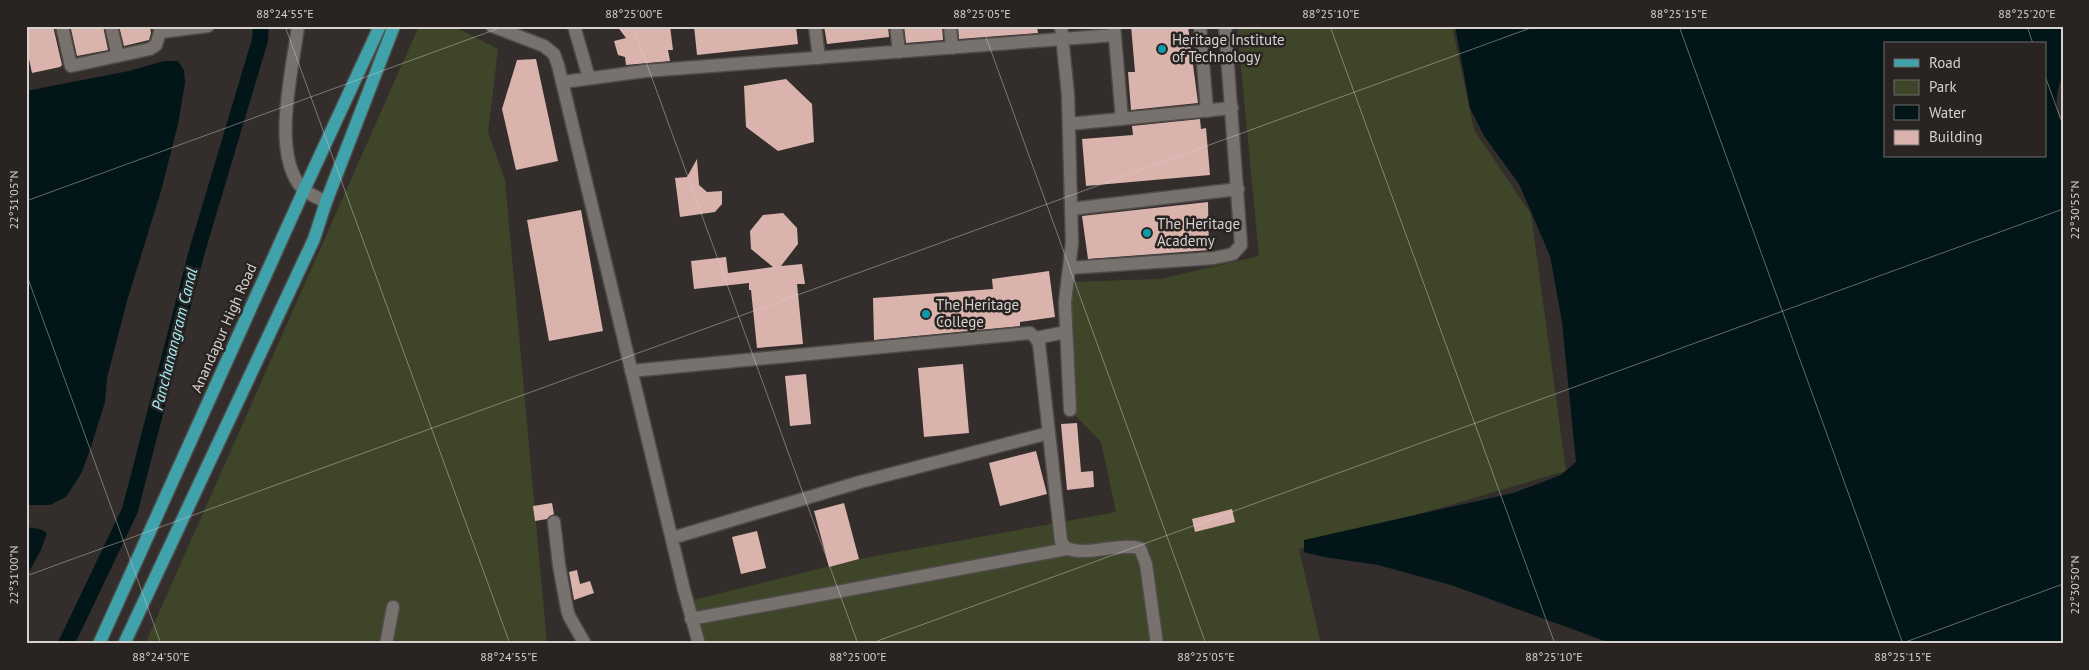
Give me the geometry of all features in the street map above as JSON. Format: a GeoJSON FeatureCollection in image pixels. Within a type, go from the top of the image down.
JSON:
{"type":"FeatureCollection","features":[{"type":"Feature","properties":{"kind":"main road","name":"Anandapur High Road"},"geometry":{"type":"LineString","coordinates":[[99,644],[380,26]]}},
{"type":"Feature","properties":{"kind":"main road"},"geometry":{"type":"LineString","coordinates":[[124,644],[314,239],[326,202],[394,26]]}},
{"type":"Feature","properties":{"kind":"street"},"geometry":{"type":"LineString","coordinates":[[62,26],[71,66],[150,49],[156,45],[161,28],[208,26]]}},
{"type":"Feature","properties":{"kind":"street"},"geometry":{"type":"LineString","coordinates":[[111,26],[118,56]]}},
{"type":"Feature","properties":{"kind":"street"},"geometry":{"type":"LineString","coordinates":[[298,26],[287,98],[285,131],[288,160],[294,178],[304,190],[326,202]]}},
{"type":"Feature","properties":{"kind":"street"},"geometry":{"type":"LineString","coordinates":[[492,26],[544,46],[554,54],[563,82],[691,619],[699,644]]}},
{"type":"Feature","properties":{"kind":"street"},"geometry":{"type":"LineString","coordinates":[[574,26],[589,78]]}},
{"type":"Feature","properties":{"kind":"street"},"geometry":{"type":"LineString","coordinates":[[815,26],[819,58]]}},
{"type":"Feature","properties":{"kind":"street"},"geometry":{"type":"LineString","coordinates":[[896,26],[899,52]]}},
{"type":"Feature","properties":{"kind":"street"},"geometry":{"type":"LineString","coordinates":[[950,26],[952,48]]}},
{"type":"Feature","properties":{"kind":"street"},"geometry":{"type":"LineString","coordinates":[[1062,26],[1069,124],[1072,243],[1065,302],[1070,410]]}},
{"type":"Feature","properties":{"kind":"street"},"geometry":{"type":"LineString","coordinates":[[1200,26],[1207,111]]}},
{"type":"Feature","properties":{"kind":"street"},"geometry":{"type":"LineString","coordinates":[[1069,268],[1214,258],[1233,254],[1242,245],[1225,26]]}},
{"type":"Feature","properties":{"kind":"street"},"geometry":{"type":"LineString","coordinates":[[563,82],[645,71],[1063,40],[1114,30],[1122,119]]}},
{"type":"Feature","properties":{"kind":"street"},"geometry":{"type":"LineString","coordinates":[[1069,124],[1232,108]]}},
{"type":"Feature","properties":{"kind":"street"},"geometry":{"type":"LineString","coordinates":[[1071,209],[1238,189]]}},
{"type":"Feature","properties":{"kind":"street"},"geometry":{"type":"LineString","coordinates":[[1036,338],[1066,332]]}},
{"type":"Feature","properties":{"kind":"street"},"geometry":{"type":"LineString","coordinates":[[631,371],[1013,333],[1030,333],[1039,344],[1061,541],[1067,549]]}},
{"type":"Feature","properties":{"kind":"street"},"geometry":{"type":"LineString","coordinates":[[672,538],[860,482],[1049,433]]}},
{"type":"Feature","properties":{"kind":"street"},"geometry":{"type":"LineString","coordinates":[[554,522],[559,565],[569,616],[585,644]]}},
{"type":"Feature","properties":{"kind":"street"},"geometry":{"type":"LineString","coordinates":[[691,619],[1067,549],[1078,551],[1128,546],[1140,548],[1146,564],[1157,644]]}},
{"type":"Feature","properties":{"kind":"street"},"geometry":{"type":"LineString","coordinates":[[386,644],[392,607]]}},
{"type":"Feature","properties":{"kind":"green space"},"geometry":{"type":"Polygon","coordinates":[[[419,26],[453,26],[498,49],[488,132],[505,180],[547,644],[145,644],[419,26]]]}},
{"type":"Feature","properties":{"kind":"green space"},"geometry":{"type":"Polygon","coordinates":[[[1237,26],[1452,26],[1474,130],[1531,214],[1566,471],[1299,549],[1321,644],[701,644],[689,601],[859,559],[1116,512],[1101,442],[1070,410],[1070,282],[1160,279],[1259,256],[1237,26]]]}},
{"type":"Feature","properties":{"kind":"water"},"geometry":{"type":"Polygon","coordinates":[[[1455,26],[2063,26],[2063,70],[2056,103],[2059,116],[2063,122],[2063,644],[1613,644],[1451,585],[1378,565],[1304,552],[1304,540],[1513,493],[1561,475],[1576,462],[1562,322],[1550,256],[1519,184],[1484,136],[1470,108],[1455,26]]]}},
{"type":"Feature","properties":{"kind":"water"},"geometry":{"type":"Polygon","coordinates":[[[164,61],[178,61],[184,70],[185,83],[178,124],[161,191],[127,301],[107,378],[105,402],[82,472],[66,497],[50,505],[26,505],[26,91],[129,71],[164,61]]]}},
{"type":"Feature","properties":{"kind":"water"},"geometry":{"type":"Polygon","coordinates":[[[26,527],[40,529],[47,533],[41,550],[26,577],[26,527]]]}},
{"type":"Feature","properties":{"kind":"building"},"geometry":{"type":"Polygon","coordinates":[[[26,26],[53,26],[62,65],[60,67],[32,73],[26,45],[26,26]]]}},
{"type":"Feature","properties":{"kind":"building"},"geometry":{"type":"Polygon","coordinates":[[[82,26],[103,26],[108,50],[77,56],[71,29],[82,26]]]}},
{"type":"Feature","properties":{"kind":"building"},"geometry":{"type":"Polygon","coordinates":[[[119,26],[150,26],[149,40],[124,46],[119,26]]]}},
{"type":"Feature","properties":{"kind":"building"},"geometry":{"type":"Polygon","coordinates":[[[617,26],[670,26],[673,50],[668,50],[670,61],[626,65],[625,57],[618,55],[614,41],[626,38],[617,26]]]}},
{"type":"Feature","properties":{"kind":"building"},"geometry":{"type":"Polygon","coordinates":[[[694,26],[726,26],[726,29],[796,26],[798,44],[697,55],[694,26]]]}},
{"type":"Feature","properties":{"kind":"building"},"geometry":{"type":"Polygon","coordinates":[[[824,26],[888,26],[889,37],[827,44],[824,26]]]}},
{"type":"Feature","properties":{"kind":"building"},"geometry":{"type":"Polygon","coordinates":[[[904,26],[942,26],[943,40],[906,43],[904,26]]]}},
{"type":"Feature","properties":{"kind":"building"},"geometry":{"type":"Polygon","coordinates":[[[958,26],[1037,26],[1038,33],[959,39],[958,26]]]}},
{"type":"Feature","properties":{"kind":"building","name":"Heritage Institute of Technology"},"geometry":{"type":"Polygon","coordinates":[[[1131,26],[1188,26],[1198,103],[1131,110],[1128,72],[1135,72],[1131,26]]]}},
{"type":"Feature","properties":{"kind":"building"},"geometry":{"type":"Polygon","coordinates":[[[536,59],[558,161],[516,170],[502,109],[517,60],[536,59]]]}},
{"type":"Feature","properties":{"kind":"building"},"geometry":{"type":"Polygon","coordinates":[[[786,79],[812,104],[814,142],[778,151],[746,127],[744,86],[786,79]]]}},
{"type":"Feature","properties":{"kind":"building"},"geometry":{"type":"Polygon","coordinates":[[[1200,119],[1201,129],[1206,128],[1210,175],[1086,186],[1082,139],[1133,135],[1132,126],[1200,119]]]}},
{"type":"Feature","properties":{"kind":"building"},"geometry":{"type":"Polygon","coordinates":[[[697,159],[699,185],[707,192],[722,191],[722,204],[715,212],[680,217],[675,178],[687,177],[697,159]]]}},
{"type":"Feature","properties":{"kind":"building","name":"The Heritage Academy"},"geometry":{"type":"Polygon","coordinates":[[[1208,202],[1209,250],[1088,259],[1082,216],[1208,202]]]}},
{"type":"Feature","properties":{"kind":"building"},"geometry":{"type":"Polygon","coordinates":[[[581,210],[603,331],[549,341],[527,220],[581,210]]]}},
{"type":"Feature","properties":{"kind":"building"},"geometry":{"type":"Polygon","coordinates":[[[783,213],[797,228],[798,244],[781,266],[802,264],[805,284],[797,284],[803,344],[757,348],[749,283],[694,289],[691,261],[726,257],[728,273],[773,267],[751,249],[750,231],[763,215],[783,213]]]}},
{"type":"Feature","properties":{"kind":"building"},"geometry":{"type":"Polygon","coordinates":[[[1049,271],[1055,317],[1020,322],[1020,326],[874,340],[873,298],[993,289],[992,279],[1049,271]]]}},
{"type":"Feature","properties":{"kind":"building"},"geometry":{"type":"Polygon","coordinates":[[[963,364],[969,433],[924,437],[918,368],[963,364]]]}},
{"type":"Feature","properties":{"kind":"building"},"geometry":{"type":"Polygon","coordinates":[[[806,374],[811,424],[790,426],[785,376],[806,374]]]}},
{"type":"Feature","properties":{"kind":"building"},"geometry":{"type":"Polygon","coordinates":[[[1077,423],[1081,472],[1093,471],[1094,487],[1067,490],[1061,424],[1077,423]]]}},
{"type":"Feature","properties":{"kind":"building"},"geometry":{"type":"Polygon","coordinates":[[[1036,451],[1047,494],[1000,506],[989,463],[1036,451]]]}},
{"type":"Feature","properties":{"kind":"building"},"geometry":{"type":"Polygon","coordinates":[[[552,503],[554,514],[547,519],[535,521],[533,506],[552,503]]]}},
{"type":"Feature","properties":{"kind":"building"},"geometry":{"type":"Polygon","coordinates":[[[844,503],[859,559],[829,567],[814,511],[844,503]]]}},
{"type":"Feature","properties":{"kind":"building"},"geometry":{"type":"Polygon","coordinates":[[[1232,509],[1235,522],[1195,532],[1192,519],[1232,509]]]}},
{"type":"Feature","properties":{"kind":"building"},"geometry":{"type":"Polygon","coordinates":[[[757,531],[766,568],[741,574],[732,537],[757,531]]]}},
{"type":"Feature","properties":{"kind":"building"},"geometry":{"type":"Polygon","coordinates":[[[577,570],[580,584],[590,581],[594,593],[574,600],[569,572],[577,570]]]}},
{"type":"Feature","properties":{"kind":"waterway","name":"Panchanangram Canal"},"geometry":{"type":"LineString","coordinates":[[66,644],[130,510],[197,251],[260,40],[261,26]]}},
{"type":"Feature","properties":{"kind":"place","name":"Heritage Institute of Technology"},"geometry":{"type":"Point","coordinates":[1162,49]}},
{"type":"Feature","properties":{"kind":"place","name":"The Heritage Academy"},"geometry":{"type":"Point","coordinates":[1147,233]}},
{"type":"Feature","properties":{"kind":"place","name":"The Heritage College"},"geometry":{"type":"Point","coordinates":[926,314]}}]}
